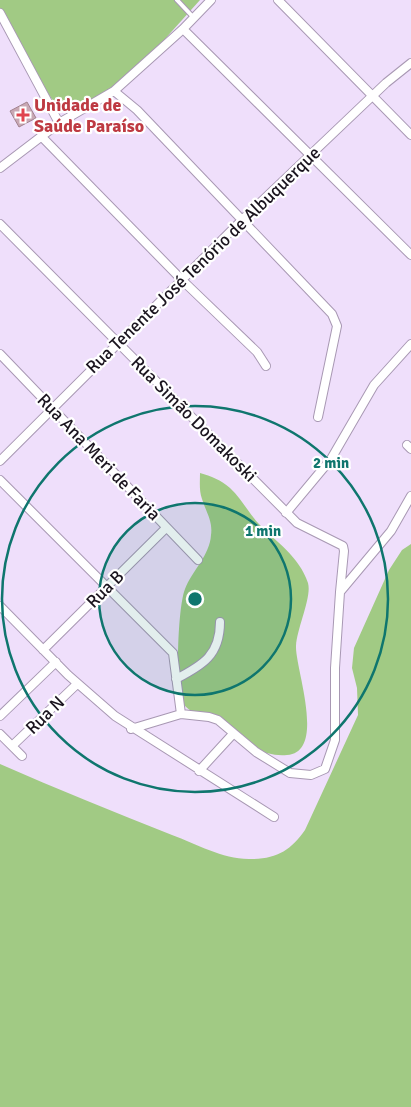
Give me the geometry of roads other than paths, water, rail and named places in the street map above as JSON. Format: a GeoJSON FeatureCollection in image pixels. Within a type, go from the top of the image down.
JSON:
{"type":"FeatureCollection","features":[{"type":"Feature","properties":{"kind":"street"},"geometry":{"type":"LineString","coordinates":[[0,168],[59,123],[114,91],[184,29],[211,0]]}},
{"type":"Feature","properties":{"kind":"street"},"geometry":{"type":"LineString","coordinates":[[278,0],[411,135]]}},
{"type":"Feature","properties":{"kind":"street"},"geometry":{"type":"LineString","coordinates":[[0,13],[59,123]]}},
{"type":"Feature","properties":{"kind":"street"},"geometry":{"type":"LineString","coordinates":[[184,29],[411,255]]}},
{"type":"Feature","properties":{"kind":"street","name":"Rua Tenente José Tenório de Albuquerque"},"geometry":{"type":"LineString","coordinates":[[0,461],[52,407],[242,220],[372,97],[411,63]]}},
{"type":"Feature","properties":{"kind":"street"},"geometry":{"type":"LineString","coordinates":[[114,91],[137,110],[332,314],[337,326],[318,416]]}},
{"type":"Feature","properties":{"kind":"street"},"geometry":{"type":"LineString","coordinates":[[40,136],[182,280],[257,352],[266,366]]}},
{"type":"Feature","properties":{"kind":"street","name":"Rua Simão Domakoski"},"geometry":{"type":"LineString","coordinates":[[1,227],[286,513],[297,523],[314,533],[343,546],[340,592]]}},
{"type":"Feature","properties":{"kind":"street"},"geometry":{"type":"LineString","coordinates":[[286,513],[331,458],[374,385],[411,344]]}},
{"type":"Feature","properties":{"kind":"street","name":"Rua Ana Meri de Faria"},"geometry":{"type":"LineString","coordinates":[[0,354],[198,560]]}},
{"type":"Feature","properties":{"kind":"street"},"geometry":{"type":"LineString","coordinates":[[0,480],[173,653],[181,714]]}},
{"type":"Feature","properties":{"kind":"street"},"geometry":{"type":"LineString","coordinates":[[131,728],[181,714],[218,720],[232,734],[290,773],[311,775],[325,768],[334,740],[335,668],[340,592],[391,531],[411,496]]}},
{"type":"Feature","properties":{"kind":"street","name":"Rua B"},"geometry":{"type":"LineString","coordinates":[[43,650],[166,528]]}},
{"type":"Feature","properties":{"kind":"street"},"geometry":{"type":"LineString","coordinates":[[0,606],[77,684],[131,728],[274,817]]}},
{"type":"Feature","properties":{"kind":"street"},"geometry":{"type":"LineString","coordinates":[[176,679],[195,669],[208,658],[220,637],[220,622]]}},
{"type":"Feature","properties":{"kind":"street"},"geometry":{"type":"LineString","coordinates":[[0,716],[56,662]]}},
{"type":"Feature","properties":{"kind":"street","name":"Rua N"},"geometry":{"type":"LineString","coordinates":[[12,746],[77,684]]}},
{"type":"Feature","properties":{"kind":"street"},"geometry":{"type":"LineString","coordinates":[[0,734],[22,756]]}},
{"type":"Feature","properties":{"kind":"street"},"geometry":{"type":"LineString","coordinates":[[199,771],[232,734]]}},
{"type":"Feature","properties":{"kind":"lane"},"geometry":{"type":"LineString","coordinates":[[177,0],[194,18]]}},
{"type":"Feature","properties":{"kind":"place","name":"Unidade de Saúde Paraíso"},"geometry":{"type":"Point","coordinates":[23,115]}}]}
